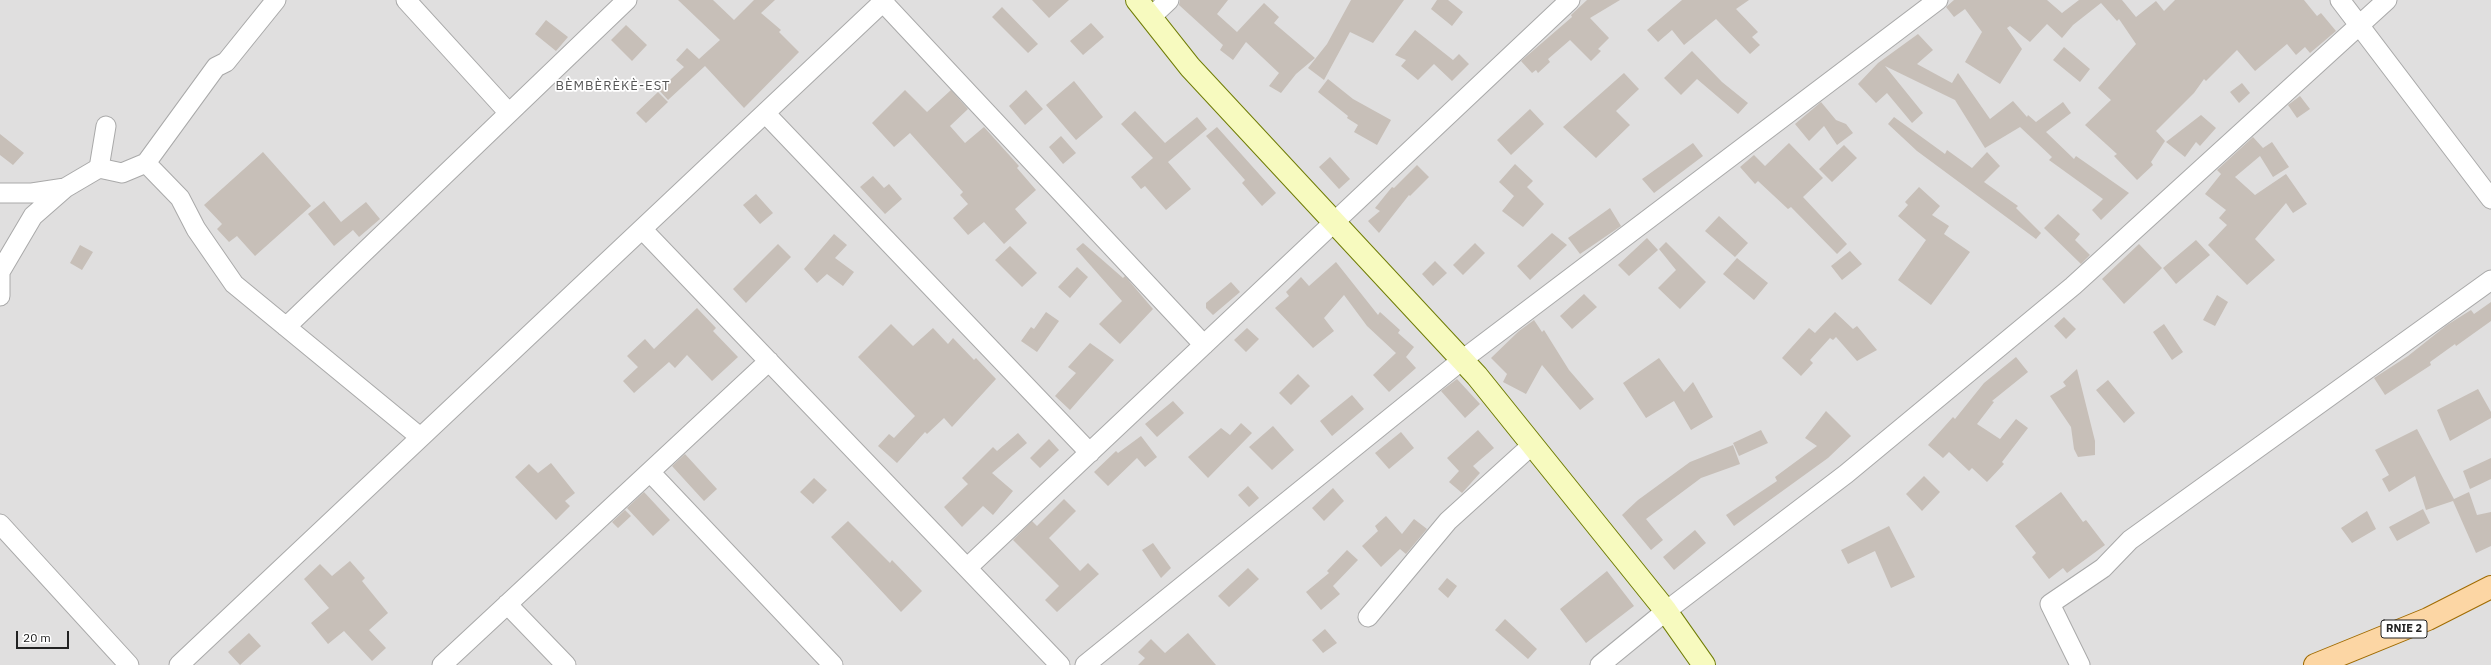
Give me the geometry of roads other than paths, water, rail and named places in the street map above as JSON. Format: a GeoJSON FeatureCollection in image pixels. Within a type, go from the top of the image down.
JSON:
{"type":"FeatureCollection","features":[{"type":"Feature","properties":{"kind":"main road","name":"RNIE 2"},"geometry":{"type":"LineString","coordinates":[[2315,665],[2428,619],[2491,587]]}},
{"type":"Feature","properties":{"kind":"street"},"geometry":{"type":"LineString","coordinates":[[0,296],[0,272],[33,216],[64,188],[99,168],[122,173],[146,163],[216,67],[226,62],[276,0]]}},
{"type":"Feature","properties":{"kind":"street"},"geometry":{"type":"LineString","coordinates":[[406,0],[509,113]]}},
{"type":"Feature","properties":{"kind":"street"},"geometry":{"type":"LineString","coordinates":[[286,326],[356,261],[393,222],[627,0]]}},
{"type":"Feature","properties":{"kind":"street"},"geometry":{"type":"LineString","coordinates":[[1137,0],[1190,67],[1462,360],[1666,611],[1704,665]]}},
{"type":"Feature","properties":{"kind":"street"},"geometry":{"type":"LineString","coordinates":[[1151,17],[1169,0]]}},
{"type":"Feature","properties":{"kind":"street"},"geometry":{"type":"LineString","coordinates":[[967,568],[1570,0]]}},
{"type":"Feature","properties":{"kind":"street"},"geometry":{"type":"LineString","coordinates":[[1085,665],[1462,360],[1938,0]]}},
{"type":"Feature","properties":{"kind":"street"},"geometry":{"type":"LineString","coordinates":[[2340,0],[2491,199]]}},
{"type":"Feature","properties":{"kind":"street"},"geometry":{"type":"LineString","coordinates":[[1600,665],[1666,611],[1846,474],[2073,286],[2360,27],[2387,0]]}},
{"type":"Feature","properties":{"kind":"street"},"geometry":{"type":"LineString","coordinates":[[179,665],[883,1],[1204,346]]}},
{"type":"Feature","properties":{"kind":"street"},"geometry":{"type":"LineString","coordinates":[[765,113],[1090,453]]}},
{"type":"Feature","properties":{"kind":"street"},"geometry":{"type":"LineString","coordinates":[[99,168],[106,126]]}},
{"type":"Feature","properties":{"kind":"street"},"geometry":{"type":"LineString","coordinates":[[146,163],[180,198],[196,229],[234,284],[420,437]]}},
{"type":"Feature","properties":{"kind":"street"},"geometry":{"type":"LineString","coordinates":[[0,193],[32,193],[64,188]]}},
{"type":"Feature","properties":{"kind":"street"},"geometry":{"type":"LineString","coordinates":[[642,229],[1060,665]]}},
{"type":"Feature","properties":{"kind":"street"},"geometry":{"type":"LineString","coordinates":[[2080,665],[2050,604],[2103,568],[2130,540],[2491,280]]}},
{"type":"Feature","properties":{"kind":"street"},"geometry":{"type":"LineString","coordinates":[[442,665],[768,361]]}},
{"type":"Feature","properties":{"kind":"street"},"geometry":{"type":"LineString","coordinates":[[1368,617],[1448,521],[1532,445]]}},
{"type":"Feature","properties":{"kind":"street"},"geometry":{"type":"LineString","coordinates":[[650,472],[833,665]]}},
{"type":"Feature","properties":{"kind":"street"},"geometry":{"type":"LineString","coordinates":[[0,524],[129,665]]}},
{"type":"Feature","properties":{"kind":"street"},"geometry":{"type":"LineString","coordinates":[[507,604],[566,665]]}},
{"type":"Feature","properties":{"kind":"district","name":"BÈMBÈRÈKÈ-EST"},"geometry":{"type":"Point","coordinates":[613,86]}}]}
